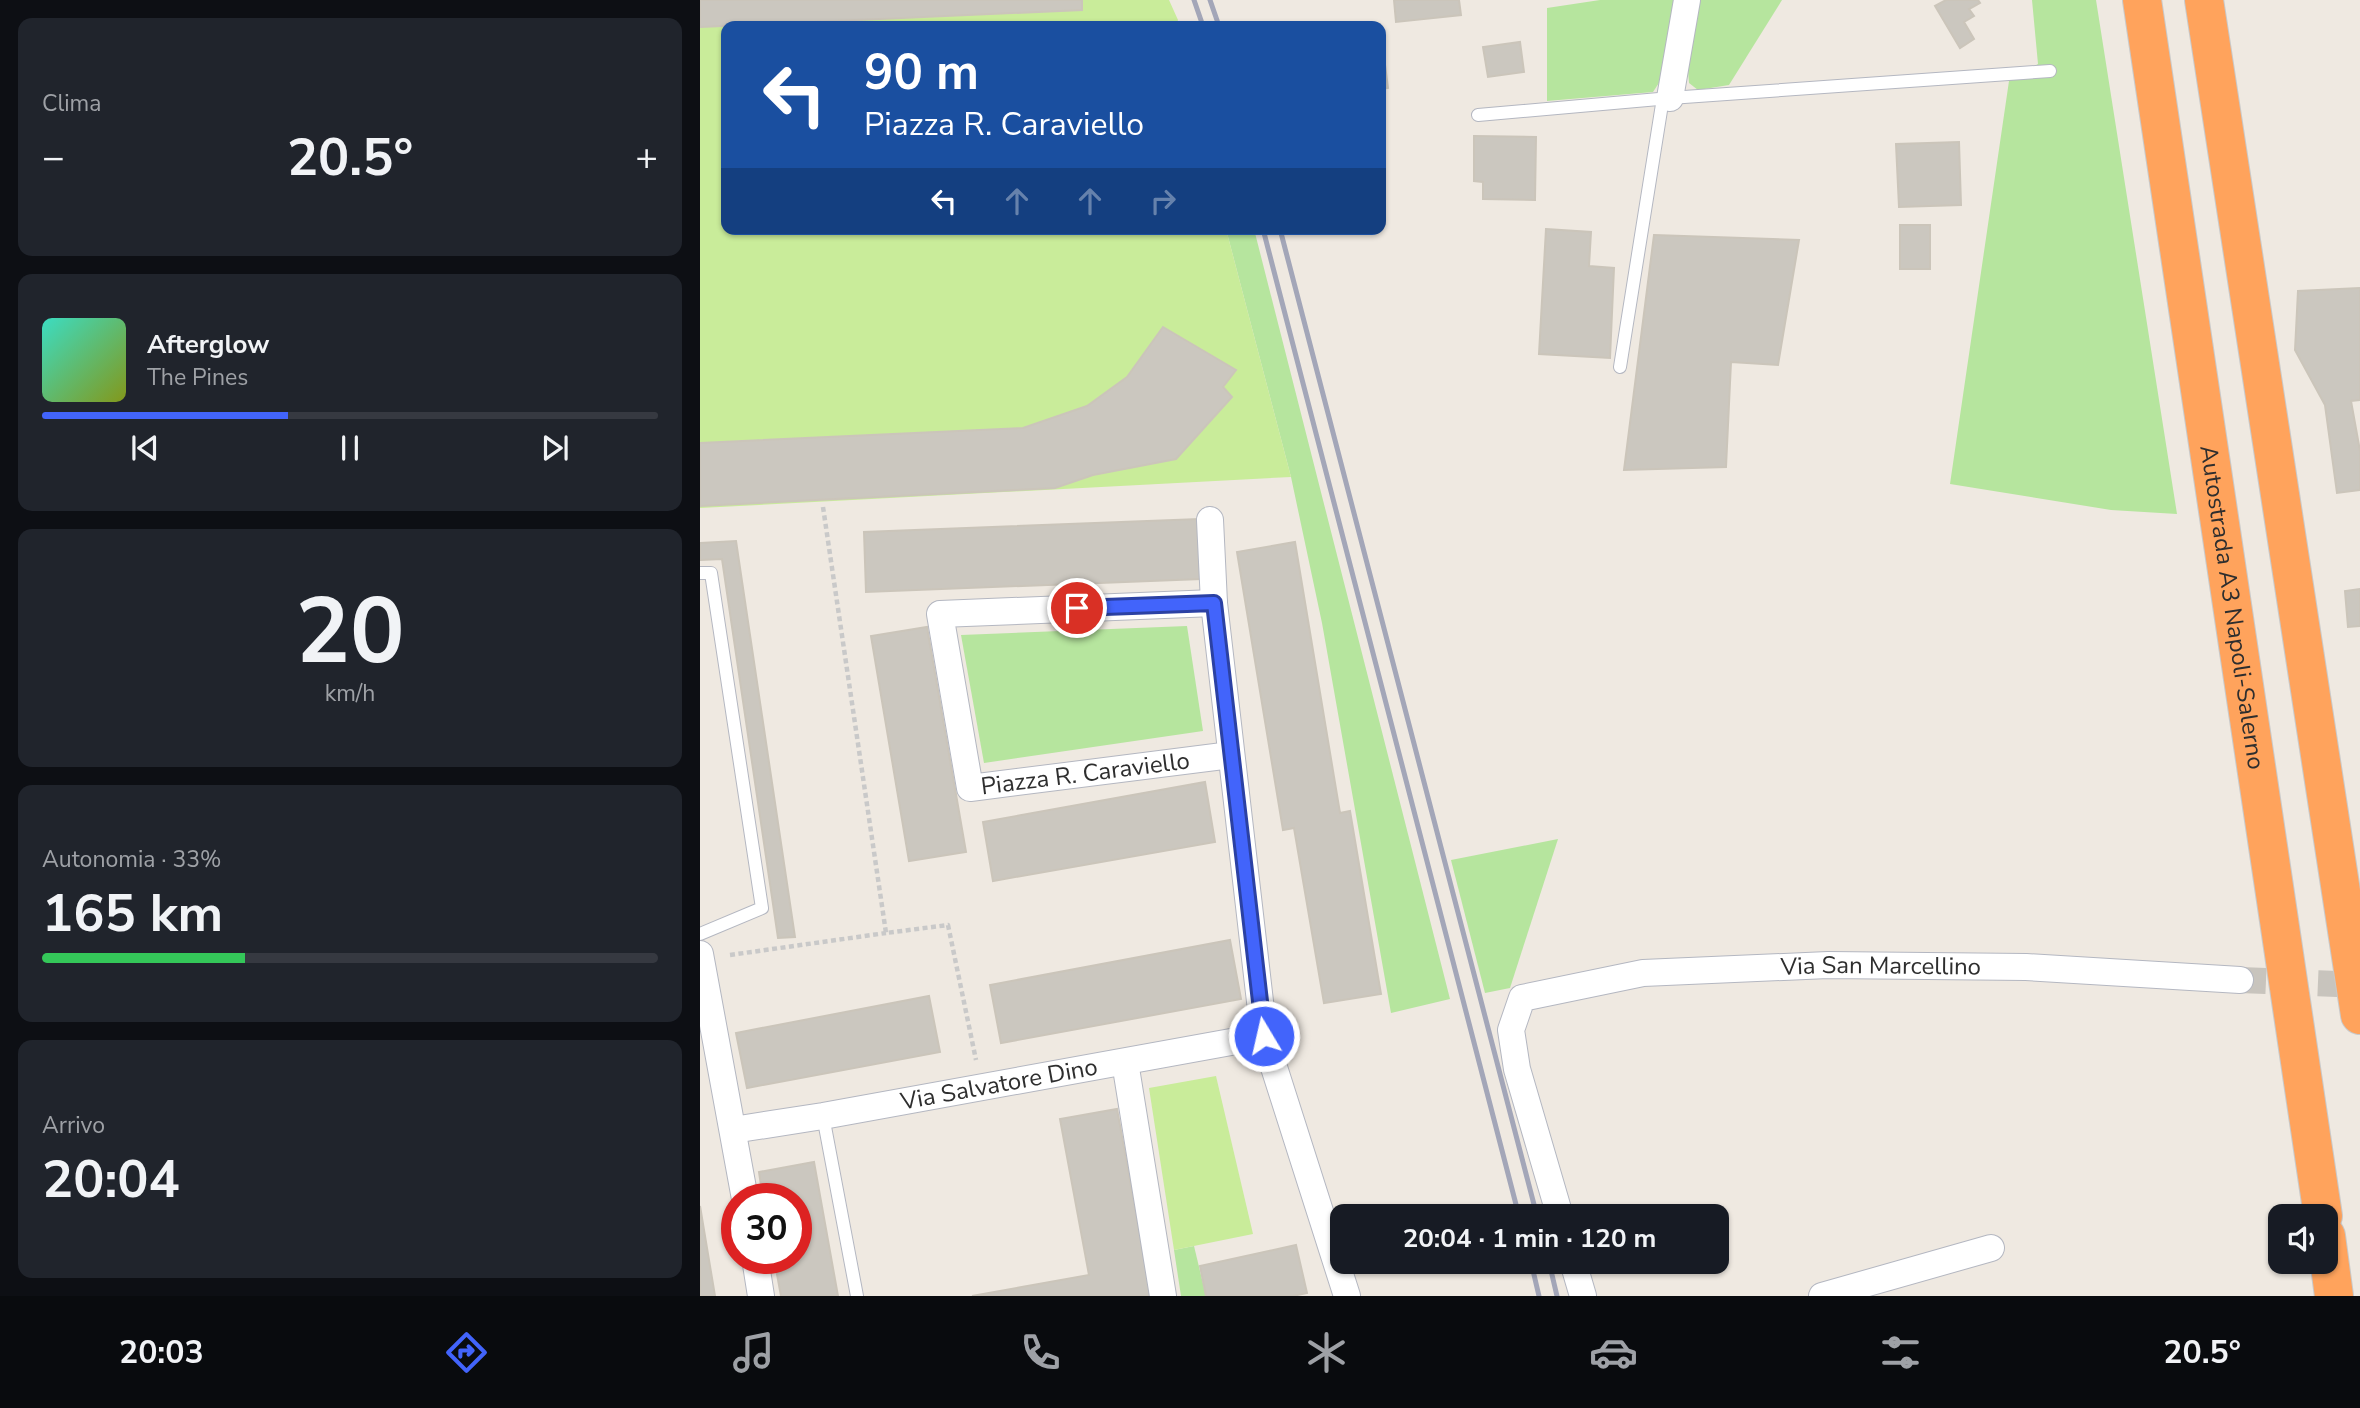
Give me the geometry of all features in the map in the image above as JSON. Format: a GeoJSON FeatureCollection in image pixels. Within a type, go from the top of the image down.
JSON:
{"type":"FeatureCollection","features":[{"type":"Feature","properties":{"kind":"highway","name":"Autostrada A3 Napoli-Salerno"},"geometry":{"type":"LineString","coordinates":[[2141,0],[2321,1204]]}},
{"type":"Feature","properties":{"kind":"highway"},"geometry":{"type":"LineString","coordinates":[[2204,0],[2360,1015]]}},
{"type":"Feature","properties":{"kind":"highway"},"geometry":{"type":"LineString","coordinates":[[2331,1274],[2334,1296]]}},
{"type":"Feature","properties":{"kind":"street"},"geometry":{"type":"LineString","coordinates":[[1667,98],[1687,0]]}},
{"type":"Feature","properties":{"kind":"street"},"geometry":{"type":"LineString","coordinates":[[1210,520],[1214,603],[1264,1036],[1347,1296]]}},
{"type":"Feature","properties":{"kind":"street","name":"Piazza R. Caraviello"},"geometry":{"type":"LineString","coordinates":[[1214,603],[940,614],[970,788],[1231,755]]}},
{"type":"Feature","properties":{"kind":"street"},"geometry":{"type":"LineString","coordinates":[[700,954],[742,1183]]}},
{"type":"Feature","properties":{"kind":"street","name":"Via San Marcellino"},"geometry":{"type":"LineString","coordinates":[[1556,1204],[1517,1069],[1511,1030],[1522,998],[1643,973],[1828,965],[2026,967],[2240,980]]}},
{"type":"Feature","properties":{"kind":"street","name":"Via Salvatore Dino"},"geometry":{"type":"LineString","coordinates":[[733,1130],[1264,1036]]}},
{"type":"Feature","properties":{"kind":"street"},"geometry":{"type":"LineString","coordinates":[[1125,1062],[1163,1296]]}},
{"type":"Feature","properties":{"kind":"street"},"geometry":{"type":"LineString","coordinates":[[1822,1296],[1992,1248]]}},
{"type":"Feature","properties":{"kind":"street"},"geometry":{"type":"LineString","coordinates":[[758,1274],[761,1296]]}},
{"type":"Feature","properties":{"kind":"street"},"geometry":{"type":"LineString","coordinates":[[1577,1274],[1583,1296]]}},
{"type":"Feature","properties":{"kind":"lane"},"geometry":{"type":"LineString","coordinates":[[1478,115],[1667,98],[2050,71]]}},
{"type":"Feature","properties":{"kind":"lane"},"geometry":{"type":"LineString","coordinates":[[1620,367],[1667,98]]}},
{"type":"Feature","properties":{"kind":"lane"},"geometry":{"type":"LineString","coordinates":[[700,573],[711,573],[762,908],[700,934]]}},
{"type":"Feature","properties":{"kind":"lane"},"geometry":{"type":"LineString","coordinates":[[823,1116],[857,1296]]}},
{"type":"Feature","properties":{"kind":"path"},"geometry":{"type":"LineString","coordinates":[[823,507],[886,933]]}},
{"type":"Feature","properties":{"kind":"path"},"geometry":{"type":"LineString","coordinates":[[701,959],[948,925],[981,1088]]}},
{"type":"Feature","properties":{"kind":"green space"},"geometry":{"type":"Polygon","coordinates":[[[700,0],[1169,0],[1178,21],[721,21],[721,235],[1228,235],[1291,477],[700,508],[700,0]]]}},
{"type":"Feature","properties":{"kind":"green space"},"geometry":{"type":"Polygon","coordinates":[[[1600,0],[1678,0],[1666,72],[1653,92],[1547,101],[1547,8],[1600,0]]]}},
{"type":"Feature","properties":{"kind":"green space"},"geometry":{"type":"Polygon","coordinates":[[[1697,0],[1782,0],[1729,85],[1698,90],[1689,83],[1687,58],[1697,0]]]}},
{"type":"Feature","properties":{"kind":"green space"},"geometry":{"type":"Polygon","coordinates":[[[2032,0],[2096,0],[2177,514],[2111,510],[1950,484],[2009,81],[2038,64],[2032,0]]]}},
{"type":"Feature","properties":{"kind":"green space"},"geometry":{"type":"Polygon","coordinates":[[[1228,235],[1256,235],[1450,999],[1391,1013],[1322,623],[1291,477],[1228,235]]]}},
{"type":"Feature","properties":{"kind":"green space"},"geometry":{"type":"Polygon","coordinates":[[[1187,626],[1203,731],[984,763],[961,635],[1187,626]]]}},
{"type":"Feature","properties":{"kind":"green space"},"geometry":{"type":"Polygon","coordinates":[[[1558,839],[1510,988],[1485,993],[1451,860],[1558,839]]]}},
{"type":"Feature","properties":{"kind":"green space"},"geometry":{"type":"Polygon","coordinates":[[[1216,1076],[1253,1234],[1174,1250],[1149,1088],[1216,1076]]]}},
{"type":"Feature","properties":{"kind":"green space"},"geometry":{"type":"Polygon","coordinates":[[[1194,1246],[1206,1296],[1181,1296],[1174,1250],[1194,1246]]]}},
{"type":"Feature","properties":{"kind":"building"},"geometry":{"type":"Polygon","coordinates":[[[700,0],[1082,0],[1082,10],[835,21],[721,21],[721,26],[700,27],[700,0]]]}},
{"type":"Feature","properties":{"kind":"building"},"geometry":{"type":"Polygon","coordinates":[[[1394,0],[1459,0],[1461,15],[1396,22],[1394,0]]]}},
{"type":"Feature","properties":{"kind":"building"},"geometry":{"type":"Polygon","coordinates":[[[1946,0],[1978,0],[1980,3],[1969,9],[1974,16],[1964,22],[1974,39],[1960,48],[1935,6],[1946,0]]]}},
{"type":"Feature","properties":{"kind":"building"},"geometry":{"type":"Polygon","coordinates":[[[1520,42],[1524,72],[1488,77],[1483,47],[1520,42]]]}},
{"type":"Feature","properties":{"kind":"building"},"geometry":{"type":"Polygon","coordinates":[[[1474,136],[1536,137],[1535,200],[1483,199],[1483,182],[1474,181],[1474,136]]]}},
{"type":"Feature","properties":{"kind":"building"},"geometry":{"type":"Polygon","coordinates":[[[1959,142],[1961,205],[1899,207],[1896,144],[1959,142]]]}},
{"type":"Feature","properties":{"kind":"building"},"geometry":{"type":"Polygon","coordinates":[[[1900,225],[1930,225],[1930,269],[1900,269],[1900,225]]]}},
{"type":"Feature","properties":{"kind":"building"},"geometry":{"type":"Polygon","coordinates":[[[1546,229],[1591,232],[1589,266],[1614,268],[1610,358],[1539,354],[1546,229]]]}},
{"type":"Feature","properties":{"kind":"building"},"geometry":{"type":"Polygon","coordinates":[[[1654,235],[1799,240],[1778,365],[1731,362],[1726,467],[1624,470],[1654,235]]]}},
{"type":"Feature","properties":{"kind":"building"},"geometry":{"type":"Polygon","coordinates":[[[2360,288],[2360,400],[2351,401],[2360,451],[2360,490],[2337,493],[2325,405],[2295,350],[2298,291],[2360,288]]]}},
{"type":"Feature","properties":{"kind":"building"},"geometry":{"type":"Polygon","coordinates":[[[1163,327],[1236,370],[1223,387],[1232,397],[1176,459],[1093,475],[1055,488],[700,506],[700,443],[1023,428],[1087,406],[1127,377],[1163,327]]]}},
{"type":"Feature","properties":{"kind":"building"},"geometry":{"type":"Polygon","coordinates":[[[1199,519],[1201,579],[866,592],[864,532],[1199,519]]]}},
{"type":"Feature","properties":{"kind":"building"},"geometry":{"type":"Polygon","coordinates":[[[736,541],[795,937],[778,938],[722,559],[700,560],[700,543],[736,541]]]}},
{"type":"Feature","properties":{"kind":"building"},"geometry":{"type":"Polygon","coordinates":[[[1295,542],[1340,813],[1350,811],[1381,994],[1324,1003],[1294,828],[1283,830],[1237,552],[1295,542]]]}},
{"type":"Feature","properties":{"kind":"building"},"geometry":{"type":"Polygon","coordinates":[[[2360,589],[2360,626],[2348,627],[2345,591],[2360,589]]]}},
{"type":"Feature","properties":{"kind":"building"},"geometry":{"type":"Polygon","coordinates":[[[927,627],[966,852],[909,861],[871,636],[927,627]]]}},
{"type":"Feature","properties":{"kind":"building"},"geometry":{"type":"Polygon","coordinates":[[[1205,782],[1215,842],[993,881],[983,822],[1205,782]]]}},
{"type":"Feature","properties":{"kind":"building"},"geometry":{"type":"Polygon","coordinates":[[[1230,940],[1241,999],[1001,1043],[990,985],[1230,940]]]}},
{"type":"Feature","properties":{"kind":"building"},"geometry":{"type":"Polygon","coordinates":[[[929,996],[940,1052],[747,1088],[736,1033],[929,996]]]}},
{"type":"Feature","properties":{"kind":"building"},"geometry":{"type":"Polygon","coordinates":[[[1117,1109],[1151,1296],[972,1296],[1089,1275],[1060,1119],[1117,1109]]]}},
{"type":"Feature","properties":{"kind":"building"},"geometry":{"type":"Polygon","coordinates":[[[814,1162],[838,1296],[781,1296],[777,1274],[812,1274],[812,1183],[761,1183],[759,1172],[814,1162]]]}},
{"type":"Feature","properties":{"kind":"building"},"geometry":{"type":"Polygon","coordinates":[[[700,1206],[715,1296],[700,1296],[700,1206]]]}},
{"type":"Feature","properties":{"kind":"building"},"geometry":{"type":"Polygon","coordinates":[[[1296,1245],[1307,1293],[1293,1296],[1206,1296],[1200,1266],[1296,1245]]]}},
{"type":"Feature","properties":{"kind":"tunnel"},"geometry":{"type":"LineString","coordinates":[[2240,980],[2360,985]]}},
{"type":"Feature","properties":{"kind":"railway"},"geometry":{"type":"LineString","coordinates":[[1194,0],[1201,21]]}},
{"type":"Feature","properties":{"kind":"railway"},"geometry":{"type":"LineString","coordinates":[[1210,0],[1217,21]]}},
{"type":"Feature","properties":{"kind":"railway"},"geometry":{"type":"LineString","coordinates":[[1265,235],[1516,1204]]}},
{"type":"Feature","properties":{"kind":"railway"},"geometry":{"type":"LineString","coordinates":[[1282,235],[1534,1204]]}},
{"type":"Feature","properties":{"kind":"railway"},"geometry":{"type":"LineString","coordinates":[[1534,1274],[1539,1296]]}},
{"type":"Feature","properties":{"kind":"railway"},"geometry":{"type":"LineString","coordinates":[[1552,1274],[1557,1296]]}},
{"type":"Feature","properties":{"kind":"route"},"geometry":{"type":"LineString","coordinates":[[1077,608],[1214,603],[1264,1036]]}}]}
